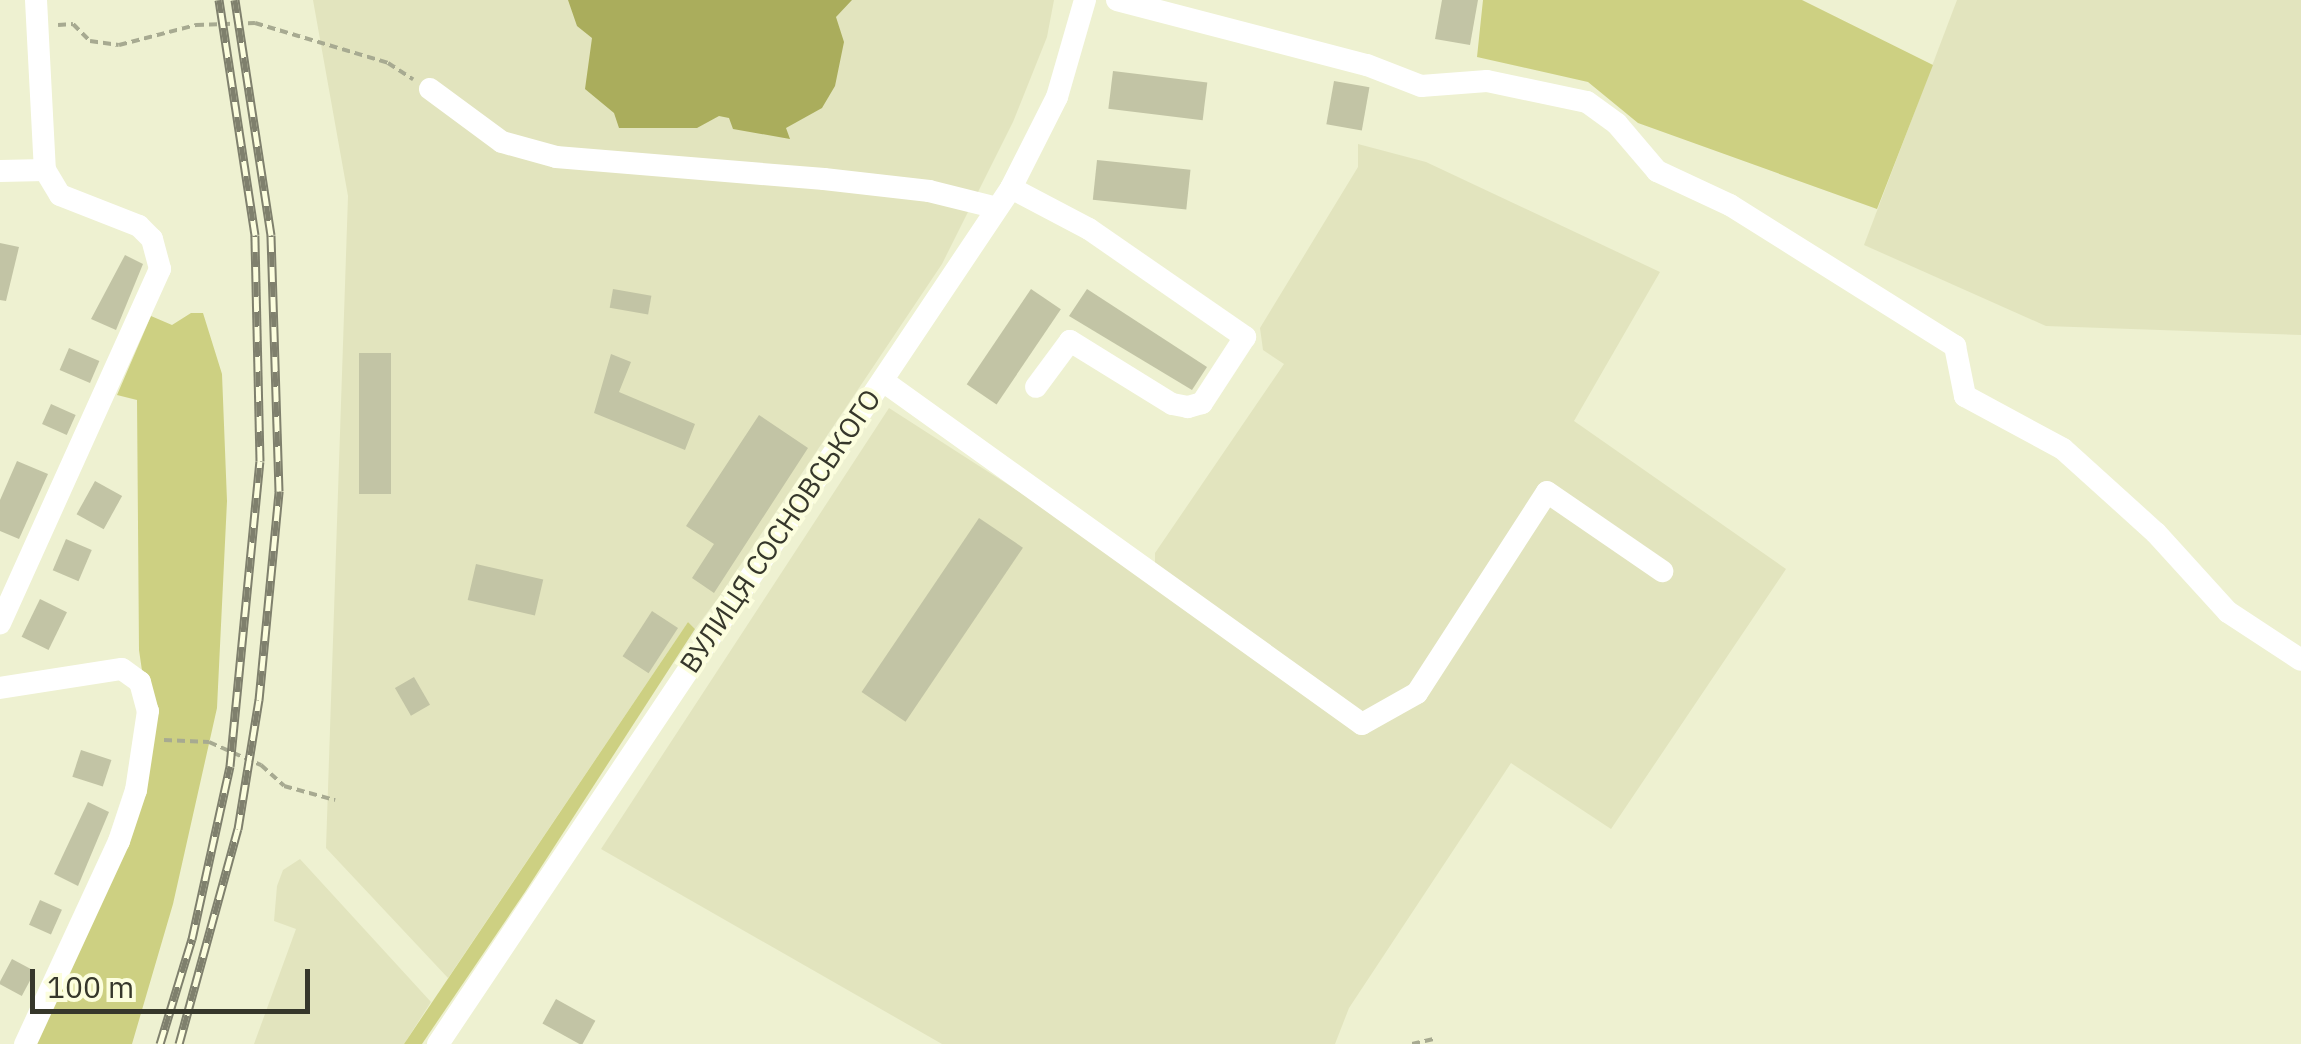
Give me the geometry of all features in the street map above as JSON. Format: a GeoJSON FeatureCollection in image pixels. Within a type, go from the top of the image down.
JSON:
{"type":"FeatureCollection","features":[{"type":"Feature","properties":{"kind":"street"},"geometry":{"type":"LineString","coordinates":[[0,624],[160,269],[144,230],[60,196],[45,170],[36,0]]}},
{"type":"Feature","properties":{"kind":"street","name":"ВУЛИЦЯ СОСНОВСЬКОГО"},"geometry":{"type":"LineString","coordinates":[[438,1044],[1011,188],[1056,97],[1085,0]]}},
{"type":"Feature","properties":{"kind":"street"},"geometry":{"type":"LineString","coordinates":[[1117,0],[1367,65],[1421,86],[1487,81],[1587,102],[1617,124],[1657,171],[1730,205],[1955,346],[1965,396],[2063,449],[2156,533],[2228,612],[2301,660]]}},
{"type":"Feature","properties":{"kind":"street"},"geometry":{"type":"LineString","coordinates":[[430,89],[502,142],[556,158],[824,179],[929,191],[997,208]]}},
{"type":"Feature","properties":{"kind":"street"},"geometry":{"type":"LineString","coordinates":[[0,170],[45,170]]}},
{"type":"Feature","properties":{"kind":"street"},"geometry":{"type":"LineString","coordinates":[[1011,188],[1089,228],[1246,337],[1202,403],[1188,407],[1172,404],[1070,341],[1036,387]]}},
{"type":"Feature","properties":{"kind":"street"},"geometry":{"type":"LineString","coordinates":[[883,381],[1362,724],[1417,693],[1548,492],[1662,571]]}},
{"type":"Feature","properties":{"kind":"street"},"geometry":{"type":"LineString","coordinates":[[0,688],[126,670],[139,680],[146,701],[144,736],[120,836],[25,1044]]}},
{"type":"Feature","properties":{"kind":"path"},"geometry":{"type":"LineString","coordinates":[[37,26],[73,24],[90,41],[119,45],[196,25],[256,23],[388,63],[430,89]]}},
{"type":"Feature","properties":{"kind":"path"},"geometry":{"type":"LineString","coordinates":[[144,736],[209,742],[261,764],[284,786],[335,800]]}},
{"type":"Feature","properties":{"kind":"path"},"geometry":{"type":"LineString","coordinates":[[1412,1044],[1433,1039]]}},
{"type":"Feature","properties":{"kind":"shaded area"},"geometry":{"type":"Polygon","coordinates":[[[313,0],[1054,0],[1047,37],[1013,122],[942,264],[719,597],[695,629],[688,622],[448,978],[326,848],[348,196],[313,0]]]}},
{"type":"Feature","properties":{"kind":"shaded area"},"geometry":{"type":"Polygon","coordinates":[[[568,0],[852,0],[836,17],[844,42],[835,86],[822,108],[786,128],[790,139],[733,129],[729,118],[719,116],[697,128],[619,128],[614,113],[585,89],[592,38],[577,26],[568,0]]]}},
{"type":"Feature","properties":{"kind":"shaded area"},"geometry":{"type":"Polygon","coordinates":[[[1483,0],[1802,0],[1933,65],[1877,209],[1638,123],[1588,82],[1477,57],[1483,0]]]}},
{"type":"Feature","properties":{"kind":"shaded area"},"geometry":{"type":"Polygon","coordinates":[[[1957,0],[2301,0],[2301,335],[2046,326],[1864,245],[1957,0]]]}},
{"type":"Feature","properties":{"kind":"shaded area"},"geometry":{"type":"Polygon","coordinates":[[[1358,144],[1426,162],[1660,272],[1574,421],[1786,569],[1611,829],[1511,763],[1349,1008],[1335,1044],[942,1044],[601,849],[889,408],[1155,579],[1155,553],[1284,364],[1263,350],[1260,328],[1358,167],[1358,144]]]}},
{"type":"Feature","properties":{"kind":"shaded area"},"geometry":{"type":"Polygon","coordinates":[[[191,313],[203,313],[222,374],[227,501],[217,708],[173,904],[132,1044],[36,1044],[94,911],[148,712],[139,650],[137,400],[117,395],[151,316],[172,325],[191,313]]]}},
{"type":"Feature","properties":{"kind":"shaded area"},"geometry":{"type":"Polygon","coordinates":[[[688,622],[695,629],[525,892],[422,1044],[404,1044],[688,622]]]}},
{"type":"Feature","properties":{"kind":"shaded area"},"geometry":{"type":"Polygon","coordinates":[[[300,859],[431,1002],[404,1044],[254,1044],[296,929],[274,921],[277,886],[283,870],[300,859]]]}},
{"type":"Feature","properties":{"kind":"building"},"geometry":{"type":"Polygon","coordinates":[[[1442,0],[1478,0],[1470,45],[1435,39],[1442,0]]]}},
{"type":"Feature","properties":{"kind":"building"},"geometry":{"type":"Polygon","coordinates":[[[1113,71],[1207,83],[1203,120],[1108,109],[1113,71]]]}},
{"type":"Feature","properties":{"kind":"building"},"geometry":{"type":"Polygon","coordinates":[[[1334,81],[1369,87],[1362,131],[1326,124],[1334,81]]]}},
{"type":"Feature","properties":{"kind":"building"},"geometry":{"type":"Polygon","coordinates":[[[1097,160],[1190,170],[1186,210],[1093,200],[1097,160]]]}},
{"type":"Feature","properties":{"kind":"building"},"geometry":{"type":"Polygon","coordinates":[[[0,243],[19,247],[6,301],[0,300],[0,243]]]}},
{"type":"Feature","properties":{"kind":"building"},"geometry":{"type":"Polygon","coordinates":[[[125,255],[143,264],[116,330],[91,319],[125,255]]]}},
{"type":"Feature","properties":{"kind":"building"},"geometry":{"type":"Polygon","coordinates":[[[613,289],[651,296],[648,314],[610,308],[613,289]]]}},
{"type":"Feature","properties":{"kind":"building"},"geometry":{"type":"Polygon","coordinates":[[[1031,289],[1061,309],[997,404],[967,384],[1031,289]]]}},
{"type":"Feature","properties":{"kind":"building"},"geometry":{"type":"Polygon","coordinates":[[[1087,289],[1207,367],[1192,390],[1069,316],[1087,289]]]}},
{"type":"Feature","properties":{"kind":"building"},"geometry":{"type":"Polygon","coordinates":[[[69,348],[99,361],[90,383],[60,370],[69,348]]]}},
{"type":"Feature","properties":{"kind":"building"},"geometry":{"type":"Polygon","coordinates":[[[359,353],[391,353],[391,494],[359,494],[359,353]]]}},
{"type":"Feature","properties":{"kind":"building"},"geometry":{"type":"Polygon","coordinates":[[[611,354],[631,362],[619,392],[695,424],[685,450],[594,413],[611,354]]]}},
{"type":"Feature","properties":{"kind":"building"},"geometry":{"type":"Polygon","coordinates":[[[51,404],[76,415],[67,435],[42,424],[51,404]]]}},
{"type":"Feature","properties":{"kind":"building"},"geometry":{"type":"Polygon","coordinates":[[[759,415],[808,448],[714,593],[692,578],[714,544],[686,526],[759,415]]]}},
{"type":"Feature","properties":{"kind":"building"},"geometry":{"type":"Polygon","coordinates":[[[17,461],[48,474],[19,539],[0,531],[0,500],[17,461]]]}},
{"type":"Feature","properties":{"kind":"building"},"geometry":{"type":"Polygon","coordinates":[[[95,481],[122,496],[104,529],[77,514],[95,481]]]}},
{"type":"Feature","properties":{"kind":"building"},"geometry":{"type":"Polygon","coordinates":[[[979,518],[1023,548],[906,722],[862,692],[979,518]]]}},
{"type":"Feature","properties":{"kind":"building"},"geometry":{"type":"Polygon","coordinates":[[[66,539],[92,550],[78,581],[53,570],[66,539]]]}},
{"type":"Feature","properties":{"kind":"building"},"geometry":{"type":"Polygon","coordinates":[[[476,564],[543,580],[535,616],[468,600],[476,564]]]}},
{"type":"Feature","properties":{"kind":"building"},"geometry":{"type":"Polygon","coordinates":[[[40,599],[67,612],[49,650],[22,637],[40,599]]]}},
{"type":"Feature","properties":{"kind":"building"},"geometry":{"type":"Polygon","coordinates":[[[652,611],[678,628],[649,673],[623,656],[652,611]]]}},
{"type":"Feature","properties":{"kind":"building"},"geometry":{"type":"Polygon","coordinates":[[[414,677],[430,705],[411,716],[395,688],[414,677]]]}},
{"type":"Feature","properties":{"kind":"building"},"geometry":{"type":"Polygon","coordinates":[[[81,750],[111,760],[103,787],[72,777],[81,750]]]}},
{"type":"Feature","properties":{"kind":"building"},"geometry":{"type":"Polygon","coordinates":[[[88,802],[109,812],[78,886],[54,874],[88,802]]]}},
{"type":"Feature","properties":{"kind":"building"},"geometry":{"type":"Polygon","coordinates":[[[40,900],[62,910],[51,934],[29,925],[40,900]]]}},
{"type":"Feature","properties":{"kind":"building"},"geometry":{"type":"Polygon","coordinates":[[[12,959],[35,971],[22,996],[0,984],[12,959]]]}},
{"type":"Feature","properties":{"kind":"building"},"geometry":{"type":"Polygon","coordinates":[[[556,999],[595,1021],[583,1044],[542,1023],[556,999]]]}},
{"type":"Feature","properties":{"kind":"railway"},"geometry":{"type":"LineString","coordinates":[[160,1044],[192,939],[230,766],[260,461],[255,235],[219,0]]}},
{"type":"Feature","properties":{"kind":"railway"},"geometry":{"type":"LineString","coordinates":[[179,1044],[238,829],[259,700],[279,491],[271,235],[235,0]]}}]}
